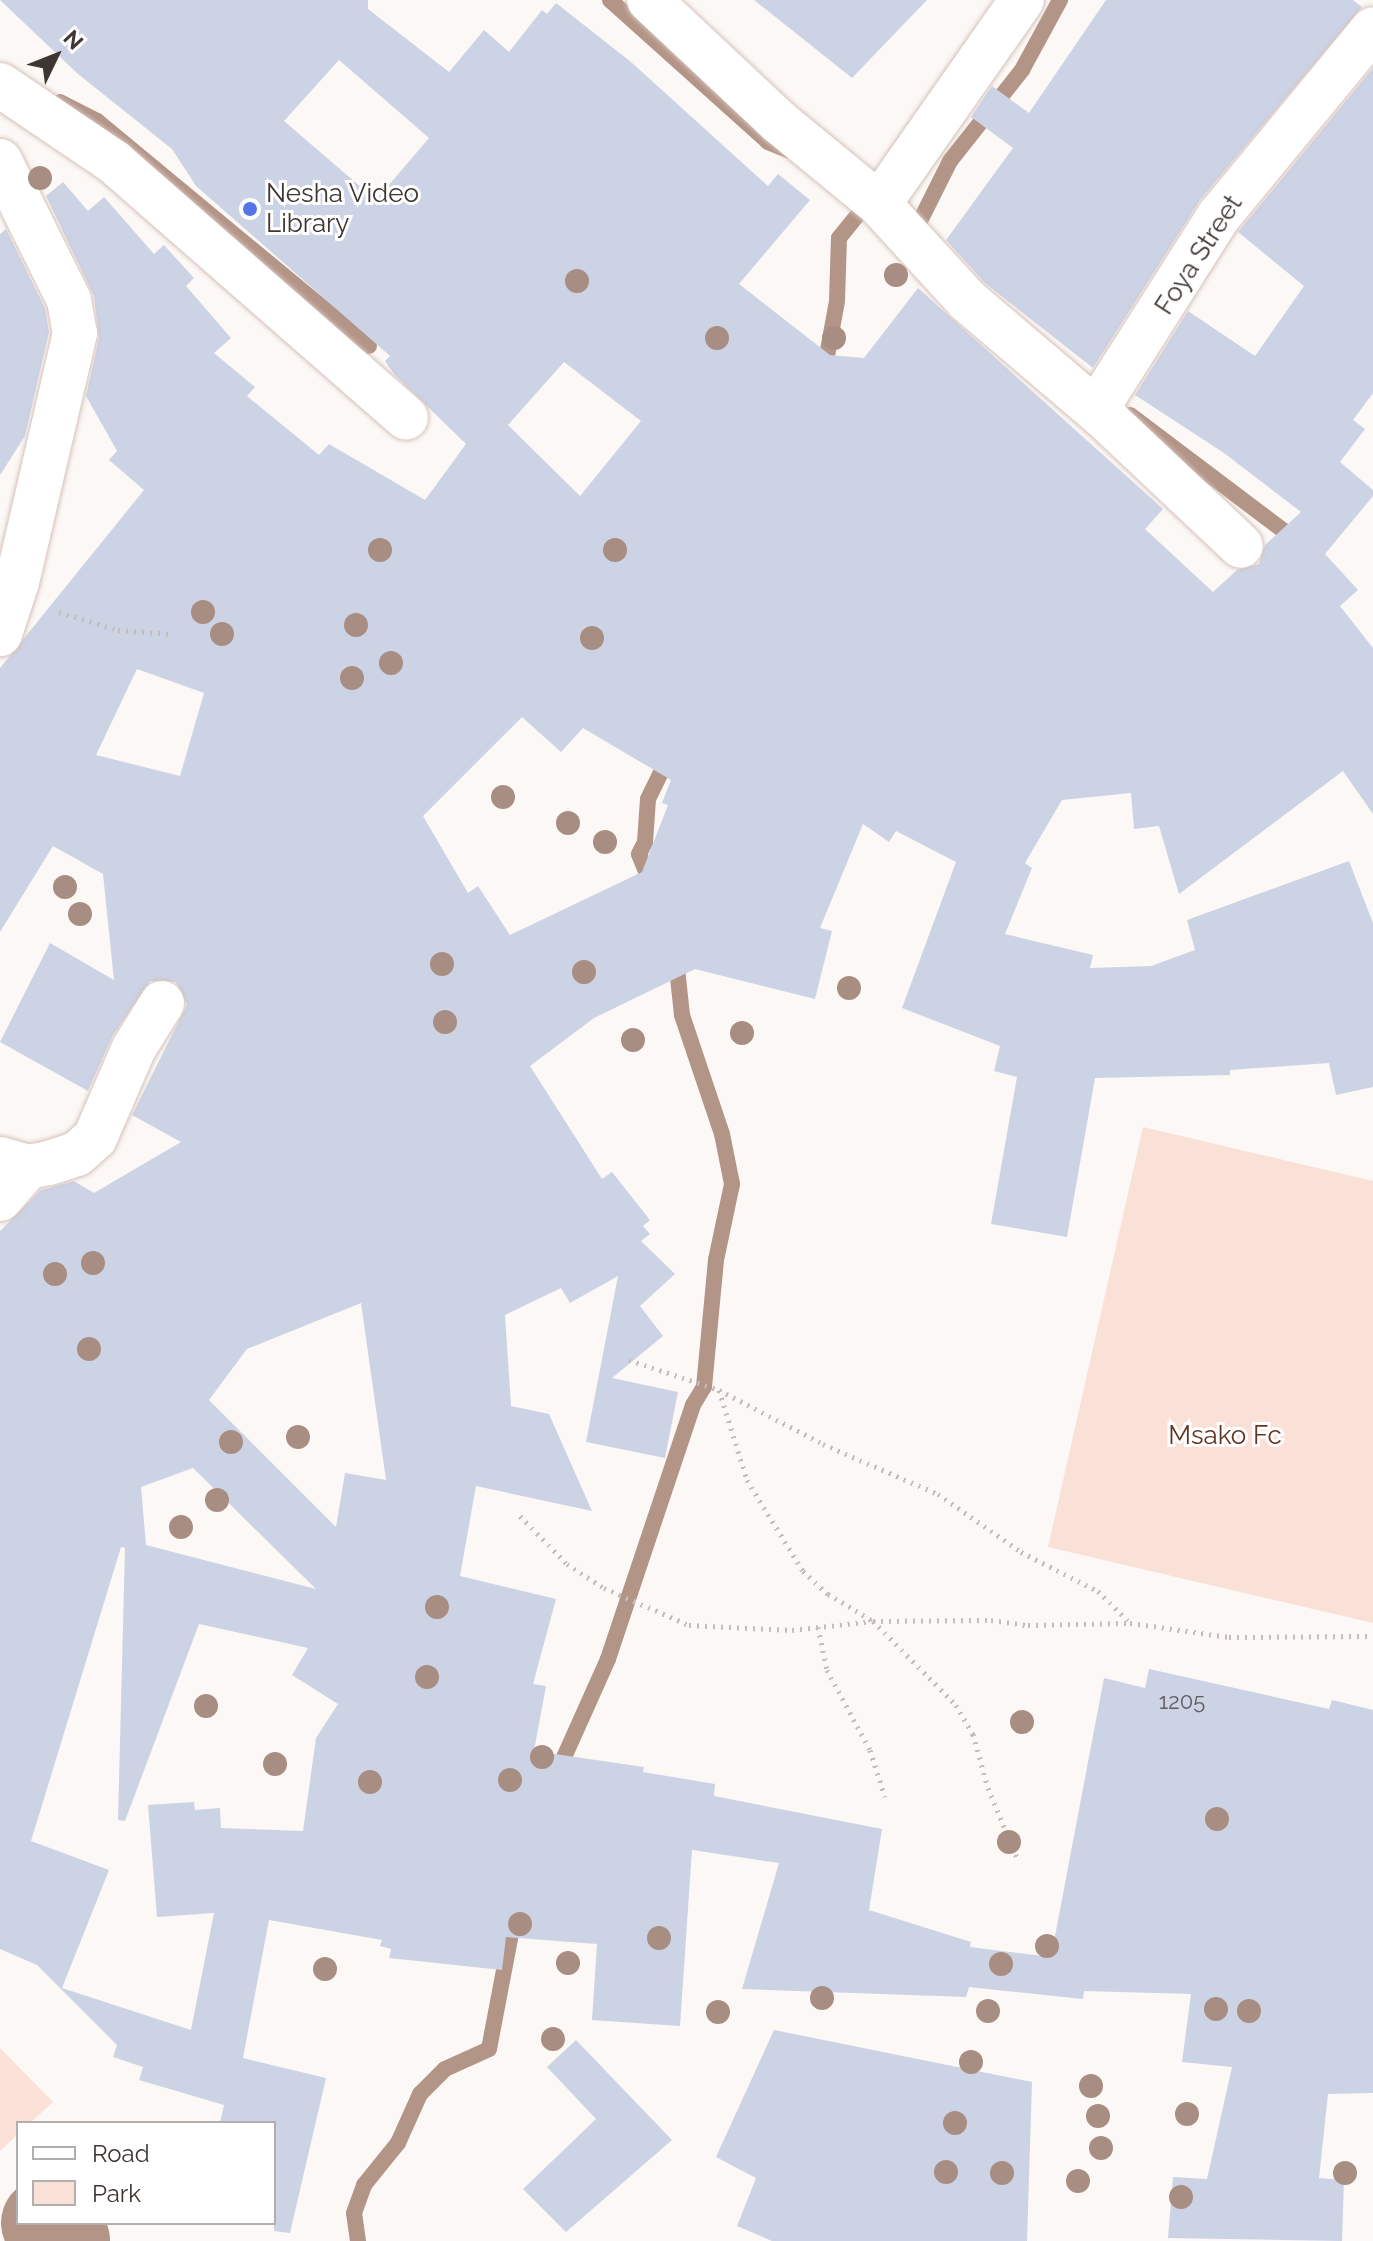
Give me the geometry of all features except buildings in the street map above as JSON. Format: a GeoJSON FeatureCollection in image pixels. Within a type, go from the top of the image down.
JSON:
{"type":"FeatureCollection","features":[{"type":"Feature","properties":{"kind":"street"},"geometry":{"type":"LineString","coordinates":[[649,0],[779,122],[879,204],[968,301],[1101,414],[1241,546]]}},
{"type":"Feature","properties":{"kind":"street"},"geometry":{"type":"LineString","coordinates":[[879,204],[1022,0]]}},
{"type":"Feature","properties":{"kind":"street","name":"Foya Street"},"geometry":{"type":"LineString","coordinates":[[1101,414],[1104,397],[1219,216],[1349,64],[1373,29]]}},
{"type":"Feature","properties":{"kind":"street"},"geometry":{"type":"LineString","coordinates":[[0,85],[139,182],[406,418]]}},
{"type":"Feature","properties":{"kind":"street"},"geometry":{"type":"LineString","coordinates":[[0,161],[69,300],[75,333],[14,592],[0,634]]}},
{"type":"Feature","properties":{"kind":"street"},"geometry":{"type":"LineString","coordinates":[[0,1199],[14,1163],[77,1154],[95,1138],[134,1048],[162,1003]]}},
{"type":"Feature","properties":{"kind":"path"},"geometry":{"type":"LineString","coordinates":[[14,592],[66,616],[118,630],[172,634]]}},
{"type":"Feature","properties":{"kind":"path"},"geometry":{"type":"LineString","coordinates":[[629,1360],[719,1390],[823,1444],[938,1494],[1021,1552],[1098,1591],[1130,1623]]}},
{"type":"Feature","properties":{"kind":"path"},"geometry":{"type":"LineString","coordinates":[[719,1390],[747,1480],[779,1536],[828,1594],[873,1621],[956,1705],[973,1734],[988,1788],[1018,1860]]}},
{"type":"Feature","properties":{"kind":"path"},"geometry":{"type":"LineString","coordinates":[[520,1516],[579,1572],[678,1621],[741,1630],[873,1621],[1130,1623],[1229,1637],[1373,1636]]}},
{"type":"Feature","properties":{"kind":"path"},"geometry":{"type":"LineString","coordinates":[[818,1627],[827,1670],[870,1750],[885,1797]]}},
{"type":"Feature","properties":{"kind":"green space","name":"Msako Fc"},"geometry":{"type":"Polygon","coordinates":[[[1143,1127],[1373,1181],[1373,1623],[1048,1547],[1143,1127]]]}},
{"type":"Feature","properties":{"kind":"green space"},"geometry":{"type":"Polygon","coordinates":[[[0,2048],[53,2102],[32,2121],[16,2121],[16,2136],[0,2151],[0,2048]]]}},
{"type":"Feature","properties":{"kind":"waterway"},"geometry":{"type":"LineString","coordinates":[[610,0],[768,142],[788,150]]}},
{"type":"Feature","properties":{"kind":"waterway"},"geometry":{"type":"LineString","coordinates":[[913,235],[950,161],[1022,70],[1060,0]]}},
{"type":"Feature","properties":{"kind":"waterway"},"geometry":{"type":"LineString","coordinates":[[60,102],[97,121],[369,346]]}},
{"type":"Feature","properties":{"kind":"waterway"},"geometry":{"type":"LineString","coordinates":[[824,372],[837,301],[839,238],[856,217]]}},
{"type":"Feature","properties":{"kind":"waterway"},"geometry":{"type":"LineString","coordinates":[[1130,415],[1284,531]]}},
{"type":"Feature","properties":{"kind":"waterway"},"geometry":{"type":"LineString","coordinates":[[651,884],[639,854],[645,842],[648,799],[669,756]]}},
{"type":"Feature","properties":{"kind":"waterway"},"geometry":{"type":"LineString","coordinates":[[557,1773],[608,1659],[693,1405],[704,1387],[716,1260],[732,1184],[722,1134],[682,1015],[676,959]]}},
{"type":"Feature","properties":{"kind":"waterway"},"geometry":{"type":"LineString","coordinates":[[358,2241],[354,2213],[364,2185],[398,2143],[420,2094],[445,2069],[489,2049],[514,1918]]}},
{"type":"Feature","properties":{"kind":"waterway"},"geometry":{"type":"LineString","coordinates":[[48,2225],[65,2241]]}},
{"type":"Feature","properties":{"kind":"place","name":"Nesha Video Library"},"geometry":{"type":"Point","coordinates":[250,209]}}]}
